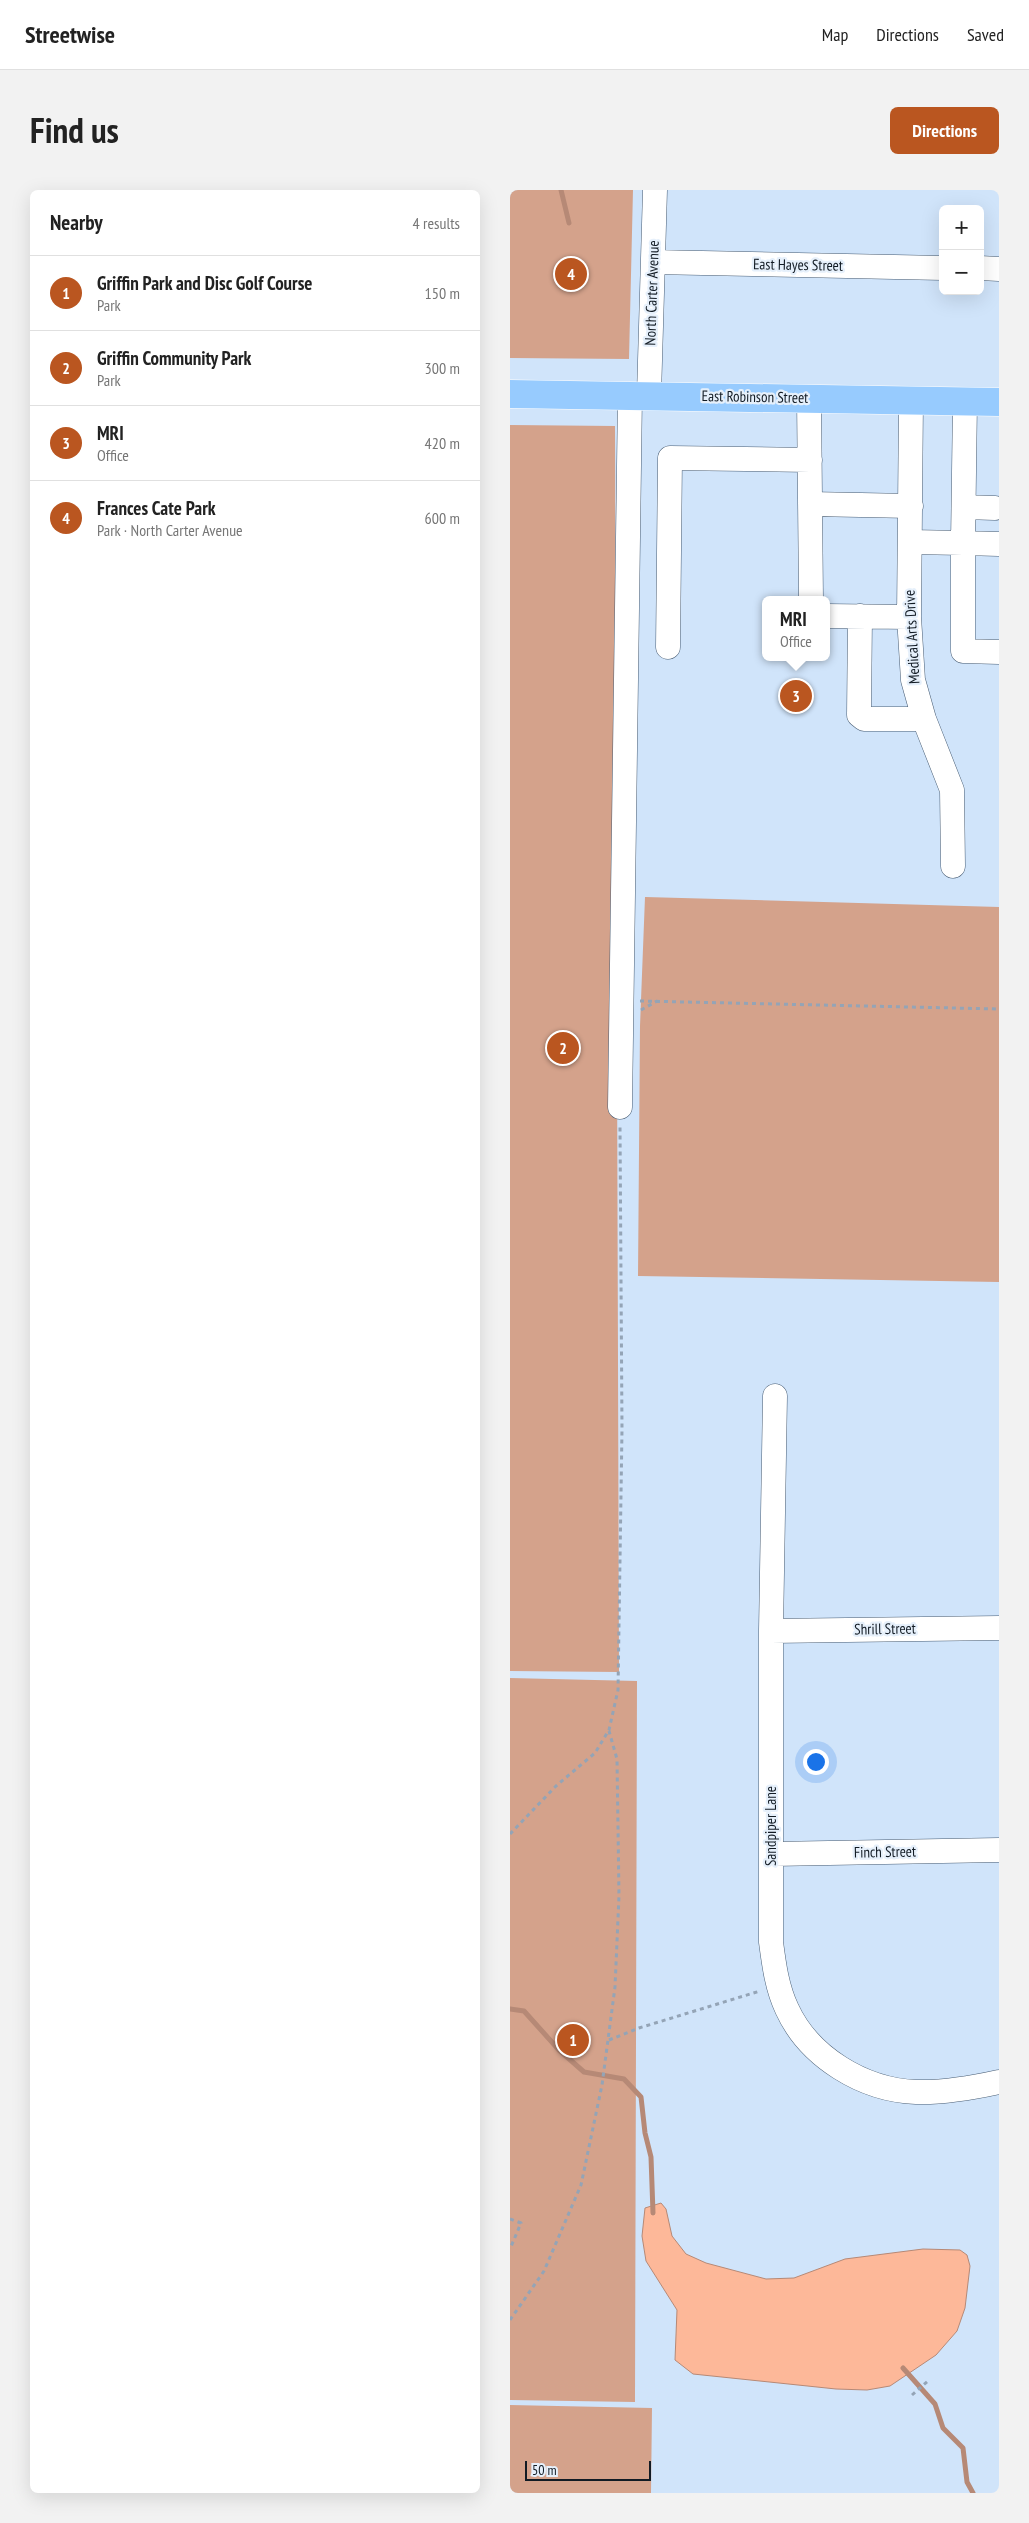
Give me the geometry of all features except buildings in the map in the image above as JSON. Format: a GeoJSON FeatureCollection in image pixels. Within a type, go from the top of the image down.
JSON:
{"type":"FeatureCollection","features":[{"type":"Feature","properties":{"kind":"main road","name":"East Robinson Street"},"geometry":{"type":"LineString","coordinates":[[510,394],[999,402]]}},
{"type":"Feature","properties":{"kind":"street","name":"North Carter Avenue"},"geometry":{"type":"LineString","coordinates":[[620,1107],[639,395],[653,262],[654,190]]}},
{"type":"Feature","properties":{"kind":"street","name":"East Hayes Street"},"geometry":{"type":"LineString","coordinates":[[653,262],[939,268]]}},
{"type":"Feature","properties":{"kind":"street"},"geometry":{"type":"LineString","coordinates":[[984,268],[999,269]]}},
{"type":"Feature","properties":{"kind":"street"},"geometry":{"type":"LineString","coordinates":[[809,398],[811,596]]}},
{"type":"Feature","properties":{"kind":"street","name":"Medical Arts Drive"},"geometry":{"type":"LineString","coordinates":[[911,401],[909,617],[912,680],[924,719],[952,790],[954,866]]}},
{"type":"Feature","properties":{"kind":"street"},"geometry":{"type":"LineString","coordinates":[[965,402],[963,651],[999,652]]}},
{"type":"Feature","properties":{"kind":"street"},"geometry":{"type":"LineString","coordinates":[[668,646],[670,458],[810,460]]}},
{"type":"Feature","properties":{"kind":"street"},"geometry":{"type":"LineString","coordinates":[[810,504],[911,506]]}},
{"type":"Feature","properties":{"kind":"street"},"geometry":{"type":"LineString","coordinates":[[964,507],[996,508]]}},
{"type":"Feature","properties":{"kind":"street"},"geometry":{"type":"LineString","coordinates":[[911,542],[999,544]]}},
{"type":"Feature","properties":{"kind":"street"},"geometry":{"type":"LineString","coordinates":[[830,616],[909,617]]}},
{"type":"Feature","properties":{"kind":"street"},"geometry":{"type":"LineString","coordinates":[[860,616],[860,715],[864,719],[924,719]]}},
{"type":"Feature","properties":{"kind":"street","name":"Sandpiper Lane"},"geometry":{"type":"LineString","coordinates":[[775,1396],[771,1631],[771,1942],[778,1985],[786,2008],[798,2028],[815,2048],[850,2074],[894,2090],[915,2092],[950,2090],[999,2082]]}},
{"type":"Feature","properties":{"kind":"street","name":"Shrill Street"},"geometry":{"type":"LineString","coordinates":[[771,1631],[999,1628]]}},
{"type":"Feature","properties":{"kind":"street","name":"Finch Street"},"geometry":{"type":"LineString","coordinates":[[772,1854],[999,1850]]}},
{"type":"Feature","properties":{"kind":"path"},"geometry":{"type":"LineString","coordinates":[[622,1001],[999,1009]]}},
{"type":"Feature","properties":{"kind":"path"},"geometry":{"type":"LineString","coordinates":[[510,1834],[556,1786],[595,1753],[609,1730],[616,1698],[619,1672],[622,1429],[620,1107]]}},
{"type":"Feature","properties":{"kind":"path"},"geometry":{"type":"LineString","coordinates":[[510,2320],[544,2271],[581,2185],[602,2085],[615,1988],[619,1896],[617,1759],[609,1730]]}},
{"type":"Feature","properties":{"kind":"path"},"geometry":{"type":"LineString","coordinates":[[609,2040],[639,2028],[778,1985]]}},
{"type":"Feature","properties":{"kind":"path"},"geometry":{"type":"LineString","coordinates":[[510,2219],[521,2223],[510,2249]]}},
{"type":"Feature","properties":{"kind":"path"},"geometry":{"type":"LineString","coordinates":[[912,2395],[929,2380]]}},
{"type":"Feature","properties":{"kind":"shaded area"},"geometry":{"type":"Polygon","coordinates":[[[510,190],[633,190],[629,359],[510,358],[510,190]]]}},
{"type":"Feature","properties":{"kind":"shaded area"},"geometry":{"type":"Polygon","coordinates":[[[510,425],[615,426],[619,1672],[510,1671],[510,425]]]}},
{"type":"Feature","properties":{"kind":"shaded area"},"geometry":{"type":"Polygon","coordinates":[[[645,897],[999,907],[999,1282],[638,1276],[640,1026],[645,897]]]}},
{"type":"Feature","properties":{"kind":"shaded area"},"geometry":{"type":"Polygon","coordinates":[[[510,1678],[637,1681],[635,2402],[510,2400],[510,1678]]]}},
{"type":"Feature","properties":{"kind":"shaded area"},"geometry":{"type":"Polygon","coordinates":[[[661,2203],[666,2209],[672,2236],[686,2254],[706,2263],[766,2279],[794,2278],[845,2259],[923,2249],[960,2250],[967,2255],[970,2266],[965,2308],[957,2331],[936,2355],[890,2386],[867,2390],[836,2389],[693,2374],[675,2360],[677,2310],[646,2261],[642,2236],[645,2208],[661,2203]]]}},
{"type":"Feature","properties":{"kind":"shaded area"},"geometry":{"type":"Polygon","coordinates":[[[510,2405],[652,2408],[651,2493],[510,2493],[510,2405]]]}},
{"type":"Feature","properties":{"kind":"waterway"},"geometry":{"type":"LineString","coordinates":[[561,190],[569,223]]}},
{"type":"Feature","properties":{"kind":"waterway"},"geometry":{"type":"LineString","coordinates":[[510,2009],[524,2011],[559,2050],[584,2072],[624,2079],[641,2097],[645,2133],[651,2157],[653,2213]]}},
{"type":"Feature","properties":{"kind":"waterway"},"geometry":{"type":"LineString","coordinates":[[903,2368],[935,2404],[943,2428],[963,2448],[967,2482],[973,2493]]}},
{"type":"Feature","properties":{"kind":"place","name":"Frances Cate Park"},"geometry":{"type":"Point","coordinates":[571,274]}},
{"type":"Feature","properties":{"kind":"place","name":"MRI"},"geometry":{"type":"Point","coordinates":[796,696]}},
{"type":"Feature","properties":{"kind":"place","name":"Griffin Community Park"},"geometry":{"type":"Point","coordinates":[563,1048]}},
{"type":"Feature","properties":{"kind":"place","name":"Griffin Park and Disc Golf Course"},"geometry":{"type":"Point","coordinates":[573,2040]}}]}
